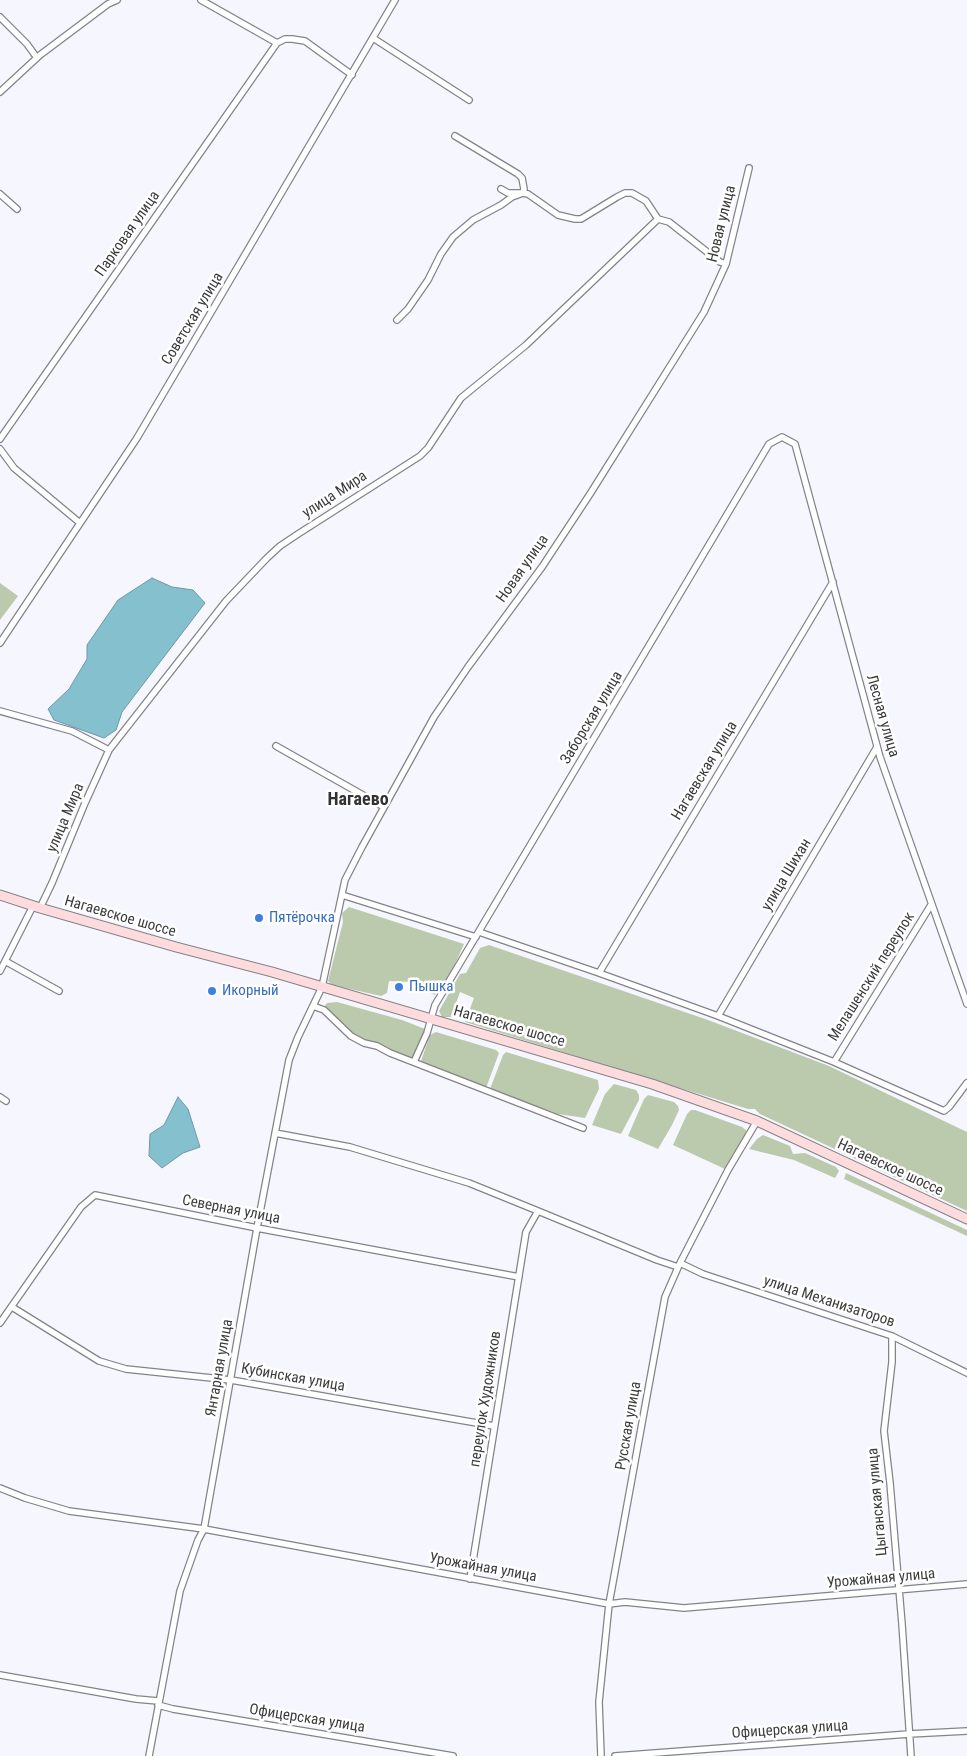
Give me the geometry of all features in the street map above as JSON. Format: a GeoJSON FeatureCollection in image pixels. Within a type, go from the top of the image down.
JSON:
{"type":"FeatureCollection","features":[{"type":"Feature","properties":{"kind":"street"},"geometry":{"type":"LineString","coordinates":[[0,92],[37,58],[108,4],[117,0]]}},
{"type":"Feature","properties":{"kind":"street"},"geometry":{"type":"LineString","coordinates":[[201,0],[277,43],[292,38],[305,42],[352,74]]}},
{"type":"Feature","properties":{"kind":"street","name":"Советская улица"},"geometry":{"type":"LineString","coordinates":[[0,643],[137,438],[395,0]]}},
{"type":"Feature","properties":{"kind":"street"},"geometry":{"type":"LineString","coordinates":[[0,17],[27,44],[37,58]]}},
{"type":"Feature","properties":{"kind":"street"},"geometry":{"type":"LineString","coordinates":[[373,38],[469,100]]}},
{"type":"Feature","properties":{"kind":"street","name":"Парковая улица"},"geometry":{"type":"LineString","coordinates":[[0,439],[277,43]]}},
{"type":"Feature","properties":{"kind":"street"},"geometry":{"type":"LineString","coordinates":[[455,136],[518,174],[523,183],[523,193]]}},
{"type":"Feature","properties":{"kind":"street","name":"Новая улица"},"geometry":{"type":"LineString","coordinates":[[322,986],[345,880],[384,807],[444,703],[468,667],[542,567],[704,312],[726,264],[749,168]]}},
{"type":"Feature","properties":{"kind":"street"},"geometry":{"type":"LineString","coordinates":[[501,189],[508,193],[528,194],[558,215],[575,219],[581,219],[625,193],[632,193],[646,201],[658,219],[669,222],[720,262],[726,264]]}},
{"type":"Feature","properties":{"kind":"street"},"geometry":{"type":"LineString","coordinates":[[397,320],[408,309],[428,280],[453,238],[472,220],[512,197],[523,193]]}},
{"type":"Feature","properties":{"kind":"street"},"geometry":{"type":"LineString","coordinates":[[0,194],[17,209]]}},
{"type":"Feature","properties":{"kind":"street","name":"улица Мира"},"geometry":{"type":"LineString","coordinates":[[0,971],[36,907],[52,883],[109,750],[226,602],[280,546],[420,456],[428,448],[460,398],[526,345],[658,219]]}},
{"type":"Feature","properties":{"kind":"street","name":"Лесная улица"},"geometry":{"type":"LineString","coordinates":[[782,436],[795,444],[877,746],[967,1004]]}},
{"type":"Feature","properties":{"kind":"street","name":"Заборская улица"},"geometry":{"type":"LineString","coordinates":[[414,1062],[432,1019],[435,1005],[769,444],[782,436]]}},
{"type":"Feature","properties":{"kind":"street"},"geometry":{"type":"LineString","coordinates":[[0,449],[14,468],[80,523]]}},
{"type":"Feature","properties":{"kind":"street","name":"Нагаевская улица"},"geometry":{"type":"LineString","coordinates":[[599,973],[832,582]]}},
{"type":"Feature","properties":{"kind":"street"},"geometry":{"type":"LineString","coordinates":[[0,711],[72,731],[109,750]]}},
{"type":"Feature","properties":{"kind":"street"},"geometry":{"type":"LineString","coordinates":[[276,746],[384,807]]}},
{"type":"Feature","properties":{"kind":"street","name":"улица Шихан"},"geometry":{"type":"LineString","coordinates":[[718,1016],[877,746]]}},
{"type":"Feature","properties":{"kind":"street","name":"Нагаевское шоссе"},"geometry":{"type":"LineString","coordinates":[[0,895],[36,907],[322,986],[652,1084],[757,1121],[967,1219]]}},
{"type":"Feature","properties":{"kind":"street"},"geometry":{"type":"LineString","coordinates":[[342,895],[599,973],[718,1016],[834,1062],[944,1110],[949,1107],[967,1083]]}},
{"type":"Feature","properties":{"kind":"street","name":"Мелашенский переулок"},"geometry":{"type":"LineString","coordinates":[[834,1062],[931,905]]}},
{"type":"Feature","properties":{"kind":"street"},"geometry":{"type":"LineString","coordinates":[[5,960],[59,991]]}},
{"type":"Feature","properties":{"kind":"street","name":"Янтарная улица"},"geometry":{"type":"LineString","coordinates":[[149,1756],[180,1591],[198,1540],[204,1529],[257,1228],[289,1060],[322,986]]}},
{"type":"Feature","properties":{"kind":"street"},"geometry":{"type":"LineString","coordinates":[[313,1006],[324,1010],[351,1036],[364,1043],[377,1046],[584,1128]]}},
{"type":"Feature","properties":{"kind":"street"},"geometry":{"type":"LineString","coordinates":[[0,1097],[6,1101]]}},
{"type":"Feature","properties":{"kind":"street","name":"Русская улица"},"geometry":{"type":"LineString","coordinates":[[601,1756],[599,1702],[609,1604],[665,1297],[679,1265],[728,1170],[757,1121]]}},
{"type":"Feature","properties":{"kind":"street","name":"улица Механизаторов"},"geometry":{"type":"LineString","coordinates":[[275,1133],[350,1147],[469,1183],[656,1260],[679,1265],[892,1336],[967,1373]]}},
{"type":"Feature","properties":{"kind":"street","name":"Северная улица"},"geometry":{"type":"LineString","coordinates":[[0,1322],[81,1207],[95,1195],[257,1228],[520,1277]]}},
{"type":"Feature","properties":{"kind":"street","name":"переулок Художников"},"geometry":{"type":"LineString","coordinates":[[470,1579],[526,1232],[538,1211]]}},
{"type":"Feature","properties":{"kind":"street","name":"Кубинская улица"},"geometry":{"type":"LineString","coordinates":[[12,1307],[99,1361],[126,1369],[231,1380],[494,1426]]}},
{"type":"Feature","properties":{"kind":"street","name":"Цыганская улица"},"geometry":{"type":"LineString","coordinates":[[892,1336],[892,1362],[884,1431],[899,1589],[911,1756]]}},
{"type":"Feature","properties":{"kind":"street","name":"Урожайная улица"},"geometry":{"type":"LineString","coordinates":[[0,1488],[25,1498],[69,1511],[204,1529],[609,1604],[625,1602],[684,1608],[967,1584]]}},
{"type":"Feature","properties":{"kind":"street","name":"Офицерская улица"},"geometry":{"type":"LineString","coordinates":[[0,1675],[158,1703],[173,1709],[453,1756]]}},
{"type":"Feature","properties":{"kind":"street","name":"Офицерская улица"},"geometry":{"type":"LineString","coordinates":[[615,1756],[967,1731]]}},
{"type":"Feature","properties":{"kind":"green space"},"geometry":{"type":"Polygon","coordinates":[[[0,583],[18,596],[0,620],[0,583]]]}},
{"type":"Feature","properties":{"kind":"green space"},"geometry":{"type":"Polygon","coordinates":[[[349,907],[464,944],[451,973],[435,995],[412,986],[412,982],[389,981],[387,993],[381,996],[332,985],[328,981],[343,922],[342,913],[349,907]]]}},
{"type":"Feature","properties":{"kind":"green space"},"geometry":{"type":"Polygon","coordinates":[[[489,945],[708,1020],[829,1066],[967,1132],[967,1211],[760,1114],[755,1109],[748,1109],[465,1022],[474,998],[460,992],[451,1017],[442,1017],[439,1011],[460,974],[466,973],[480,948],[489,945]]]}},
{"type":"Feature","properties":{"kind":"green space"},"geometry":{"type":"Polygon","coordinates":[[[337,1002],[402,1020],[425,1029],[412,1059],[364,1040],[339,1024],[324,1007],[327,1003],[337,1002]]]}},
{"type":"Feature","properties":{"kind":"green space"},"geometry":{"type":"Polygon","coordinates":[[[436,1032],[496,1050],[499,1053],[486,1088],[421,1061],[430,1035],[436,1032]]]}},
{"type":"Feature","properties":{"kind":"green space"},"geometry":{"type":"Polygon","coordinates":[[[506,1052],[598,1080],[599,1089],[585,1118],[558,1114],[490,1089],[503,1055],[506,1052]]]}},
{"type":"Feature","properties":{"kind":"green space"},"geometry":{"type":"Polygon","coordinates":[[[614,1084],[636,1090],[639,1095],[639,1100],[621,1134],[592,1125],[605,1094],[614,1084]]]}},
{"type":"Feature","properties":{"kind":"green space"},"geometry":{"type":"Polygon","coordinates":[[[648,1095],[674,1102],[679,1110],[658,1149],[628,1136],[644,1099],[648,1095]]]}},
{"type":"Feature","properties":{"kind":"green space"},"geometry":{"type":"Polygon","coordinates":[[[691,1110],[746,1130],[746,1134],[725,1169],[673,1145],[687,1114],[691,1110]]]}},
{"type":"Feature","properties":{"kind":"green space"},"geometry":{"type":"Polygon","coordinates":[[[763,1135],[790,1146],[793,1154],[805,1153],[836,1167],[839,1171],[835,1178],[794,1160],[749,1149],[763,1135]]]}},
{"type":"Feature","properties":{"kind":"green space"},"geometry":{"type":"Polygon","coordinates":[[[846,1173],[967,1230],[967,1236],[844,1179],[846,1173]]]}},
{"type":"Feature","properties":{"kind":"water"},"geometry":{"type":"Polygon","coordinates":[[[152,578],[172,587],[193,590],[205,603],[122,712],[116,730],[104,738],[54,720],[48,709],[69,689],[87,659],[87,645],[118,600],[152,578]]]}},
{"type":"Feature","properties":{"kind":"water"},"geometry":{"type":"Polygon","coordinates":[[[178,1097],[188,1109],[200,1147],[183,1153],[162,1168],[149,1156],[150,1134],[164,1125],[178,1097]]]}},
{"type":"Feature","properties":{"kind":"place","name":"Пятёрочка"},"geometry":{"type":"Point","coordinates":[259,918]}},
{"type":"Feature","properties":{"kind":"place","name":"Пышка"},"geometry":{"type":"Point","coordinates":[399,987]}},
{"type":"Feature","properties":{"kind":"place","name":"Икорный"},"geometry":{"type":"Point","coordinates":[212,991]}},
{"type":"Feature","properties":{"kind":"district","name":"Нагаево"},"geometry":{"type":"Point","coordinates":[358,800]}}]}
